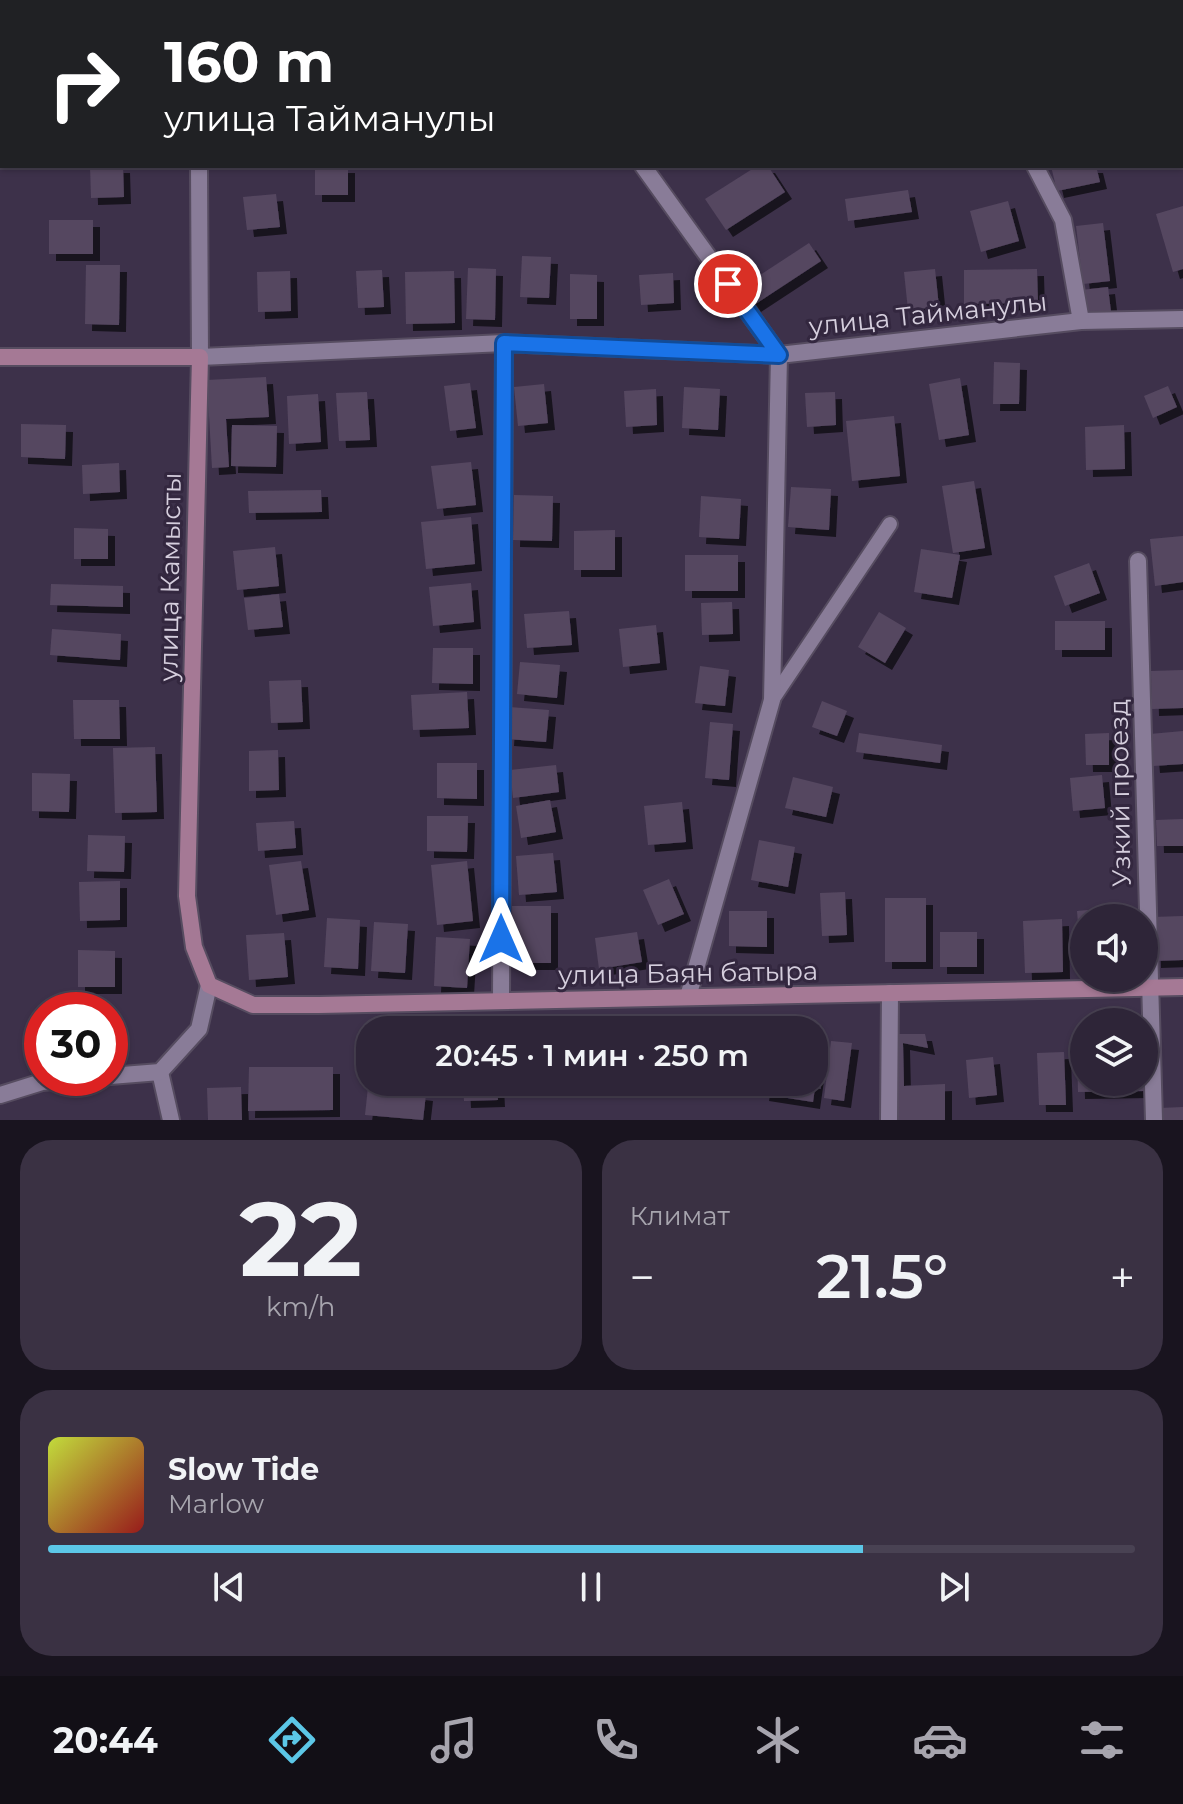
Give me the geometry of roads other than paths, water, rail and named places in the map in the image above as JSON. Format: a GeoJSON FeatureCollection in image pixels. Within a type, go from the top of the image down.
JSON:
{"type":"FeatureCollection","features":[{"type":"Feature","properties":{"kind":"street","name":"улица Камысты"},"geometry":{"type":"LineString","coordinates":[[199,168],[200,357],[187,896],[194,947],[209,985]]}},
{"type":"Feature","properties":{"kind":"street"},"geometry":{"type":"LineString","coordinates":[[644,168],[779,355],[772,700],[688,997]]}},
{"type":"Feature","properties":{"kind":"street"},"geometry":{"type":"LineString","coordinates":[[1036,168],[1063,220],[1081,321]]}},
{"type":"Feature","properties":{"kind":"street","name":"улица Тайманулы"},"geometry":{"type":"LineString","coordinates":[[200,357],[504,343],[779,355],[1081,321],[1183,319]]}},
{"type":"Feature","properties":{"kind":"street"},"geometry":{"type":"LineString","coordinates":[[501,1001],[504,343]]}},
{"type":"Feature","properties":{"kind":"street"},"geometry":{"type":"LineString","coordinates":[[0,357],[200,357]]}},
{"type":"Feature","properties":{"kind":"street","name":"Узкий проезд"},"geometry":{"type":"LineString","coordinates":[[1138,561],[1147,904]]}},
{"type":"Feature","properties":{"kind":"street"},"geometry":{"type":"LineString","coordinates":[[128,1075],[160,1072],[199,1029],[209,985]]}},
{"type":"Feature","properties":{"kind":"street","name":"улица Баян батыра"},"geometry":{"type":"LineString","coordinates":[[209,985],[253,1005],[1070,989]]}},
{"type":"Feature","properties":{"kind":"street","name":"улица Баян батыра"},"geometry":{"type":"LineString","coordinates":[[1158,987],[1183,987]]}},
{"type":"Feature","properties":{"kind":"street","name":"Узкий проезд"},"geometry":{"type":"LineString","coordinates":[[1149,992],[1154,1120]]}},
{"type":"Feature","properties":{"kind":"street"},"geometry":{"type":"LineString","coordinates":[[889,1120],[890,993]]}},
{"type":"Feature","properties":{"kind":"street"},"geometry":{"type":"LineString","coordinates":[[160,1072],[171,1120]]}},
{"type":"Feature","properties":{"kind":"street"},"geometry":{"type":"LineString","coordinates":[[0,1095],[24,1088]]}},
{"type":"Feature","properties":{"kind":"lane"},"geometry":{"type":"LineString","coordinates":[[772,700],[890,524]]}}]}
